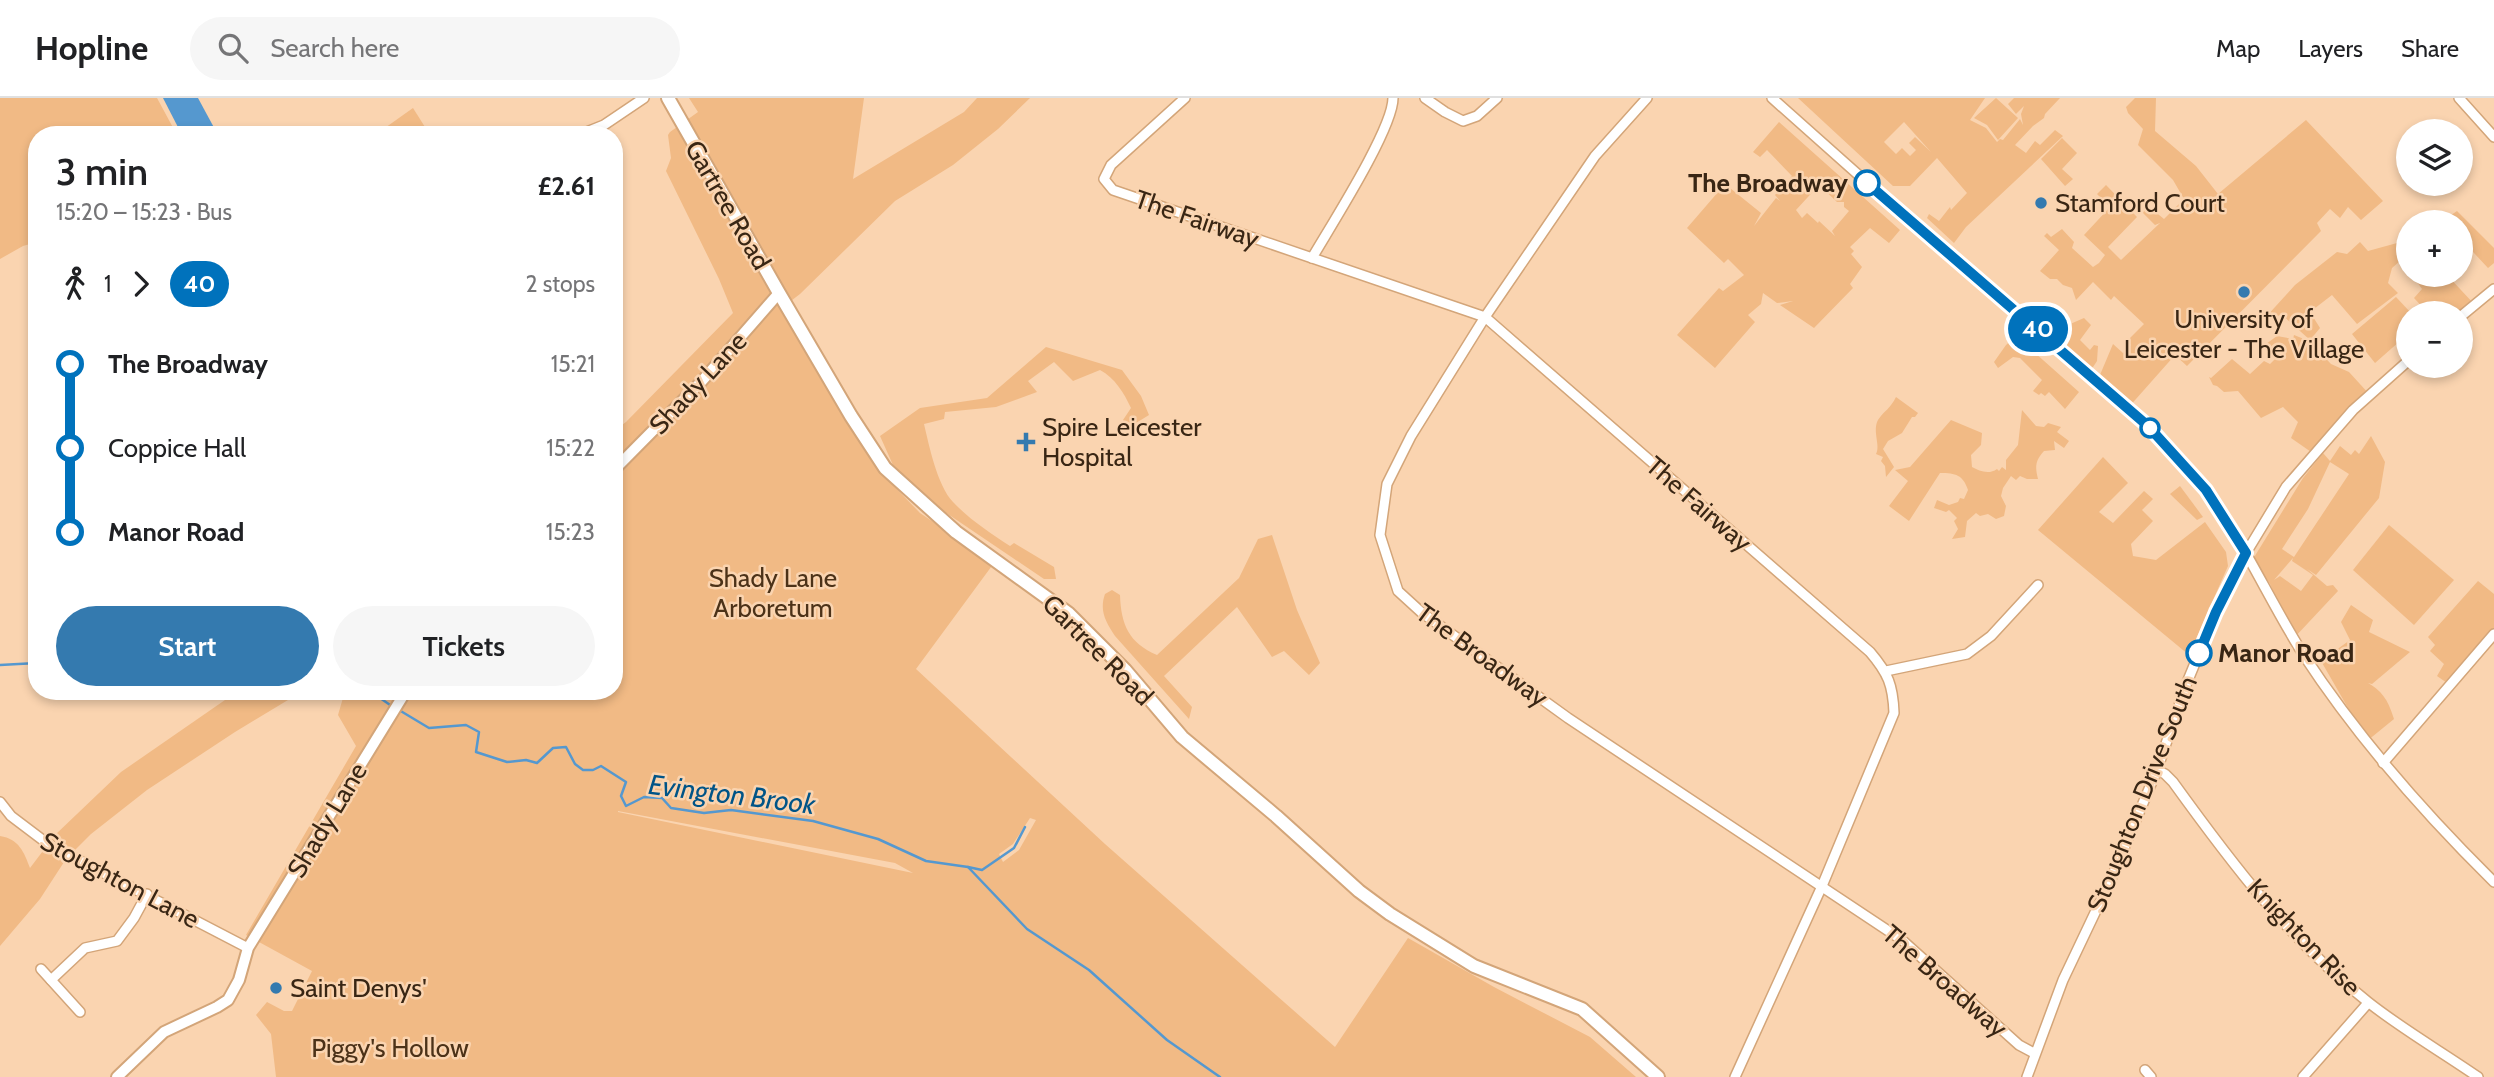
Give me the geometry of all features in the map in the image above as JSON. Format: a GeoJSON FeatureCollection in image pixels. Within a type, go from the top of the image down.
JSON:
{"type":"FeatureCollection","features":[{"type":"Feature","properties":{"kind":"main road","name":"Gartree Road"},"geometry":{"type":"LineString","coordinates":[[668,98],[851,416],[885,468],[956,532],[1068,612],[1125,670],[1182,737],[1276,816],[1359,891],[1390,914],[1474,966],[1582,1009],[1658,1077]]}},
{"type":"Feature","properties":{"kind":"street"},"geometry":{"type":"LineString","coordinates":[[602,126],[644,98]]}},
{"type":"Feature","properties":{"kind":"street","name":"The Fairway"},"geometry":{"type":"LineString","coordinates":[[1185,98],[1111,165],[1104,179],[1113,190],[1485,317],[1870,652],[1886,671],[1894,696],[1894,713],[1822,886],[1735,1077]]}},
{"type":"Feature","properties":{"kind":"street"},"geometry":{"type":"LineString","coordinates":[[1312,258],[1381,134],[1393,105],[1393,98]]}},
{"type":"Feature","properties":{"kind":"street"},"geometry":{"type":"LineString","coordinates":[[1425,98],[1463,121],[1477,116],[1497,98]]}},
{"type":"Feature","properties":{"kind":"street","name":"The Broadway"},"geometry":{"type":"LineString","coordinates":[[1647,98],[1595,156],[1485,317],[1411,436],[1387,484],[1380,535],[1398,590],[1421,612],[1568,718],[1902,940],[2019,1045],[2035,1053]]}},
{"type":"Feature","properties":{"kind":"street"},"geometry":{"type":"LineString","coordinates":[[1772,98],[2148,426],[2206,490],[2246,553],[2301,650],[2331,695],[2383,763],[2437,826],[2494,882]]}},
{"type":"Feature","properties":{"kind":"street"},"geometry":{"type":"LineString","coordinates":[[2459,98],[2494,137]]}},
{"type":"Feature","properties":{"kind":"street"},"geometry":{"type":"LineString","coordinates":[[2473,306],[2494,289]]}},
{"type":"Feature","properties":{"kind":"street","name":"Shady Lane"},"geometry":{"type":"LineString","coordinates":[[623,461],[702,381],[779,293]]}},
{"type":"Feature","properties":{"kind":"street","name":"Stoughton Drive South"},"geometry":{"type":"LineString","coordinates":[[2027,1077],[2063,980],[2157,770],[2186,685],[2216,612],[2246,553],[2287,486],[2353,410],[2396,372]]}},
{"type":"Feature","properties":{"kind":"street"},"geometry":{"type":"LineString","coordinates":[[1886,671],[1967,654],[1992,636],[2038,585]]}},
{"type":"Feature","properties":{"kind":"street"},"geometry":{"type":"LineString","coordinates":[[2383,763],[2494,634]]}},
{"type":"Feature","properties":{"kind":"street","name":"Shady Lane"},"geometry":{"type":"LineString","coordinates":[[121,1075],[164,1032],[228,1000],[239,980],[248,948],[400,700]]}},
{"type":"Feature","properties":{"kind":"street","name":"Knighton Rise"},"geometry":{"type":"LineString","coordinates":[[2157,770],[2173,782],[2221,849],[2265,902],[2315,955],[2368,1003],[2478,1077]]}},
{"type":"Feature","properties":{"kind":"street","name":"Stoughton Lane"},"geometry":{"type":"LineString","coordinates":[[0,802],[10,816],[48,844],[248,948]]}},
{"type":"Feature","properties":{"kind":"street"},"geometry":{"type":"LineString","coordinates":[[51,980],[85,948],[117,941],[147,894]]}},
{"type":"Feature","properties":{"kind":"street"},"geometry":{"type":"LineString","coordinates":[[41,969],[80,1012]]}},
{"type":"Feature","properties":{"kind":"street"},"geometry":{"type":"LineString","coordinates":[[2303,1077],[2368,1003]]}},
{"type":"Feature","properties":{"kind":"green space"},"geometry":{"type":"Polygon","coordinates":[[[0,98],[157,98],[172,126],[28,126],[28,245],[0,259],[0,98]]]}},
{"type":"Feature","properties":{"kind":"green space"},"geometry":{"type":"Polygon","coordinates":[[[689,98],[864,98],[853,179],[964,112],[977,98],[1030,98],[998,129],[953,165],[895,201],[800,294],[783,307],[883,475],[920,513],[994,563],[916,669],[1105,844],[1335,1047],[1408,938],[1590,1037],[1636,1077],[276,1077],[271,1034],[256,1015],[267,1002],[284,1011],[292,1011],[312,971],[246,935],[356,746],[338,715],[342,700],[623,700],[623,424],[733,313],[666,171],[671,158],[668,135],[698,112],[689,98]],[[618,811],[913,873],[895,863],[618,811]],[[1030,818],[1013,844],[999,854],[1003,862],[1019,850],[1036,820],[1030,818]]]}},
{"type":"Feature","properties":{"kind":"green space"},"geometry":{"type":"Polygon","coordinates":[[[1798,98],[1985,98],[1970,120],[1986,128],[1997,142],[2003,140],[2020,119],[2023,125],[2021,114],[2024,106],[2016,114],[2008,104],[2014,98],[2060,98],[2044,118],[2015,145],[2026,153],[2035,141],[2040,145],[2055,130],[2063,136],[1966,227],[1954,243],[1927,218],[1929,214],[1939,221],[1950,207],[1951,210],[1967,193],[1937,158],[1910,186],[1893,186],[1798,98]],[[1904,122],[1884,142],[1896,154],[1902,148],[1910,156],[1916,150],[1909,143],[1915,137],[1931,152],[1904,122]]]}},
{"type":"Feature","properties":{"kind":"green space"},"geometry":{"type":"Polygon","coordinates":[[[1996,98],[2018,118],[1998,140],[1987,125],[1974,118],[1996,98]]]}},
{"type":"Feature","properties":{"kind":"green space"},"geometry":{"type":"Polygon","coordinates":[[[2135,98],[2156,98],[2155,131],[2196,166],[2218,194],[2306,120],[2383,201],[2361,220],[2348,207],[2340,218],[2330,209],[2317,223],[2321,231],[2187,366],[2175,355],[2128,408],[2097,382],[2113,344],[2123,353],[2131,345],[2127,341],[2144,324],[2114,296],[2111,300],[2093,282],[2076,300],[2072,288],[2057,279],[2050,279],[2040,271],[2059,250],[2044,236],[2047,233],[2051,237],[2062,229],[2074,242],[2072,248],[2093,267],[2099,263],[2105,255],[2084,235],[2110,207],[2097,194],[2106,185],[2137,217],[2108,247],[2121,260],[2160,223],[2155,225],[2143,213],[2147,205],[2164,219],[2184,199],[2173,180],[2138,145],[2143,129],[2126,107],[2135,98]]]}},
{"type":"Feature","properties":{"kind":"green space"},"geometry":{"type":"Polygon","coordinates":[[[413,108],[424,126],[388,126],[413,108]]]}},
{"type":"Feature","properties":{"kind":"green space"},"geometry":{"type":"Polygon","coordinates":[[[1779,122],[1900,230],[1889,243],[1870,228],[1850,247],[1854,251],[1851,254],[1862,267],[1850,284],[1853,288],[1814,328],[1780,305],[1793,301],[1777,303],[1763,293],[1761,304],[1748,315],[1755,322],[1715,368],[1677,335],[1719,288],[1723,291],[1744,275],[1728,259],[1724,263],[1687,228],[1725,184],[1761,213],[1754,226],[1776,198],[1780,201],[1775,195],[1792,176],[1767,150],[1760,157],[1753,152],[1779,122]],[[1819,185],[1796,210],[1802,218],[1807,213],[1818,223],[1819,221],[1835,236],[1832,231],[1849,211],[1844,207],[1844,202],[1837,202],[1819,185]]]}},
{"type":"Feature","properties":{"kind":"green space"},"geometry":{"type":"Polygon","coordinates":[[[2062,138],[2077,153],[2062,169],[2073,179],[2065,186],[2041,159],[2062,138]]]}},
{"type":"Feature","properties":{"kind":"green space"},"geometry":{"type":"Polygon","coordinates":[[[2473,227],[2494,248],[2494,263],[2488,268],[2473,252],[2473,227]]]}},
{"type":"Feature","properties":{"kind":"green space"},"geometry":{"type":"Polygon","coordinates":[[[2360,242],[2368,251],[2396,243],[2396,264],[2392,268],[2388,283],[2398,293],[2357,324],[2332,295],[2310,312],[2320,328],[2310,340],[2282,315],[2265,318],[2295,285],[2337,252],[2347,254],[2360,242]]]}},
{"type":"Feature","properties":{"kind":"green space"},"geometry":{"type":"Polygon","coordinates":[[[2421,287],[2458,287],[2471,301],[2417,301],[2414,298],[2422,289],[2421,287]]]}},
{"type":"Feature","properties":{"kind":"green space"},"geometry":{"type":"Polygon","coordinates":[[[2396,297],[2400,301],[2396,301],[2396,345],[2375,363],[2352,334],[2396,297]]]}},
{"type":"Feature","properties":{"kind":"green space"},"geometry":{"type":"Polygon","coordinates":[[[2084,318],[2091,325],[2080,340],[2090,350],[2094,345],[2098,346],[2097,361],[2089,373],[2051,341],[2061,328],[2084,318]]]}},
{"type":"Feature","properties":{"kind":"green space"},"geometry":{"type":"Polygon","coordinates":[[[2294,335],[2309,341],[2331,364],[2349,372],[2370,395],[2314,454],[2291,438],[2298,422],[2283,407],[2261,418],[2238,391],[2224,392],[2213,385],[2209,377],[2232,359],[2250,374],[2264,361],[2270,364],[2277,357],[2266,344],[2277,336],[2293,339],[2294,335]]]}},
{"type":"Feature","properties":{"kind":"green space"},"geometry":{"type":"Polygon","coordinates":[[[2016,336],[2079,392],[2065,409],[2049,392],[2045,396],[2033,391],[2042,380],[2020,358],[2013,357],[1998,368],[1994,362],[2016,336]]]}},
{"type":"Feature","properties":{"kind":"green space"},"geometry":{"type":"Polygon","coordinates":[[[1046,347],[1122,370],[1141,396],[1149,415],[1128,428],[1123,420],[1131,408],[1110,377],[1100,370],[1073,381],[1054,362],[1028,381],[1037,392],[996,407],[945,412],[944,419],[924,424],[938,475],[947,495],[987,531],[1010,546],[1014,543],[1054,567],[1056,579],[1044,579],[933,504],[893,465],[880,436],[920,408],[987,398],[1046,347]]]}},
{"type":"Feature","properties":{"kind":"green space"},"geometry":{"type":"Polygon","coordinates":[[[1896,397],[1918,413],[1912,417],[1902,433],[1888,441],[1883,449],[1894,467],[1886,477],[1885,466],[1881,461],[1883,457],[1876,454],[1876,424],[1896,397]]]}},
{"type":"Feature","properties":{"kind":"green space"},"geometry":{"type":"Polygon","coordinates":[[[2022,410],[2036,426],[2044,427],[2048,423],[2061,427],[2057,432],[2069,441],[2064,448],[2054,441],[2055,450],[2044,451],[2036,464],[2038,479],[2020,476],[2016,480],[2011,476],[2001,496],[2006,506],[2004,516],[1996,519],[1988,514],[1980,516],[1976,513],[1967,521],[1965,537],[1952,539],[1958,529],[1954,521],[1957,518],[1949,510],[1946,512],[1934,508],[1937,500],[1949,505],[1958,502],[1960,498],[1964,499],[1968,490],[1961,478],[1946,473],[1940,473],[1909,521],[1889,506],[1908,481],[1895,470],[1910,467],[1951,420],[1982,433],[1981,445],[1971,455],[1972,467],[1987,472],[1997,469],[1999,471],[2002,467],[2006,470],[2006,460],[2018,445],[2022,410]]]}},
{"type":"Feature","properties":{"kind":"green space"},"geometry":{"type":"Polygon","coordinates":[[[2371,436],[2385,462],[2379,498],[2316,575],[2307,569],[2327,586],[2333,585],[2338,591],[2294,638],[2270,584],[2253,559],[2303,478],[2323,453],[2330,461],[2340,446],[2351,455],[2355,450],[2359,454],[2371,436]],[[2330,462],[2308,509],[2282,549],[2294,557],[2349,474],[2330,462]],[[2293,558],[2274,580],[2280,576],[2301,591],[2313,575],[2292,561],[2293,558]]]}},
{"type":"Feature","properties":{"kind":"green space"},"geometry":{"type":"Polygon","coordinates":[[[2103,457],[2128,483],[2099,512],[2113,523],[2144,491],[2153,499],[2142,510],[2153,521],[2131,544],[2133,556],[2156,560],[2205,522],[2226,552],[2228,566],[2189,655],[2038,530],[2103,457]]]}},
{"type":"Feature","properties":{"kind":"green space"},"geometry":{"type":"Polygon","coordinates":[[[2180,486],[2203,517],[2197,520],[2170,494],[2180,486]]]}},
{"type":"Feature","properties":{"kind":"green space"},"geometry":{"type":"Polygon","coordinates":[[[2389,525],[2454,580],[2414,625],[2353,570],[2389,525]]]}},
{"type":"Feature","properties":{"kind":"green space"},"geometry":{"type":"Polygon","coordinates":[[[1272,535],[1297,610],[1320,663],[1309,675],[1284,651],[1272,657],[1237,607],[1164,676],[1192,707],[1189,719],[1115,636],[1103,611],[1105,594],[1112,590],[1120,595],[1122,615],[1128,632],[1140,645],[1157,655],[1239,578],[1258,539],[1272,535]]]}},
{"type":"Feature","properties":{"kind":"green space"},"geometry":{"type":"Polygon","coordinates":[[[2478,581],[2494,594],[2494,634],[2450,685],[2437,676],[2444,664],[2430,651],[2435,645],[2428,637],[2478,581]]]}},
{"type":"Feature","properties":{"kind":"green space"},"geometry":{"type":"Polygon","coordinates":[[[2351,605],[2373,620],[2369,632],[2410,652],[2372,684],[2368,683],[2385,698],[2394,719],[2367,741],[2321,661],[2350,640],[2341,622],[2351,605]]]}},
{"type":"Feature","properties":{"kind":"green space"},"geometry":{"type":"Polygon","coordinates":[[[225,700],[288,700],[147,790],[91,834],[66,859],[40,899],[0,946],[0,836],[16,843],[30,868],[55,835],[121,772],[225,700]]]}},
{"type":"Feature","properties":{"kind":"water"},"geometry":{"type":"Polygon","coordinates":[[[163,98],[198,98],[213,126],[177,126],[163,98]]]}},
{"type":"Feature","properties":{"kind":"waterway","name":"Evington Brook"},"geometry":{"type":"LineString","coordinates":[[0,665],[28,663]]}},
{"type":"Feature","properties":{"kind":"waterway","name":"Evington Brook"},"geometry":{"type":"LineString","coordinates":[[383,700],[393,707]]}},
{"type":"Feature","properties":{"kind":"waterway","name":"Evington Brook"},"geometry":{"type":"LineString","coordinates":[[399,710],[429,728],[466,725],[479,732],[476,752],[507,762],[526,760],[537,763],[553,748],[566,747],[575,764],[583,770],[593,770],[601,766],[626,782],[621,796],[626,806],[644,797],[662,798],[671,808],[704,813],[731,810],[813,821],[878,839],[926,861],[968,867],[1027,929],[1089,970],[1167,1040],[1220,1077]]}},
{"type":"Feature","properties":{"kind":"waterway"},"geometry":{"type":"LineString","coordinates":[[968,867],[982,870],[1014,848],[1025,827]]}},
{"type":"Feature","properties":{"kind":"bus line","name":"40"},"geometry":{"type":"LineString","coordinates":[[1867,183],[2148,426],[2206,490],[2246,553],[2199,653]]}},
{"type":"Feature","properties":{"kind":"place","name":"The Broadway"},"geometry":{"type":"Point","coordinates":[1867,183]}},
{"type":"Feature","properties":{"kind":"place","name":"Stamford Court"},"geometry":{"type":"Point","coordinates":[2041,203]}},
{"type":"Feature","properties":{"kind":"place","name":"University of Leicester - The Village"},"geometry":{"type":"Point","coordinates":[2244,292]}},
{"type":"Feature","properties":{"kind":"place","name":"Spire Leicester Hospital"},"geometry":{"type":"Point","coordinates":[1026,442]}},
{"type":"Feature","properties":{"kind":"place","name":"Manor Road"},"geometry":{"type":"Point","coordinates":[2199,653]}},
{"type":"Feature","properties":{"kind":"place","name":"Saint Denys'"},"geometry":{"type":"Point","coordinates":[276,988]}},
{"type":"Feature","properties":{"kind":"park label","name":"Shady Lane Arboretum"},"geometry":{"type":"Point","coordinates":[773,593]}},
{"type":"Feature","properties":{"kind":"park label","name":"Piggy's Hollow"},"geometry":{"type":"Point","coordinates":[390,1048]}}]}
